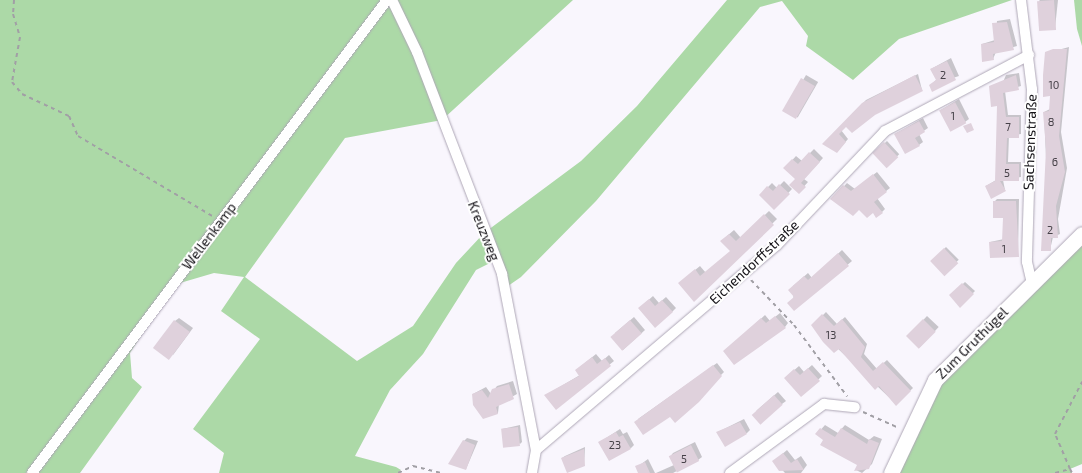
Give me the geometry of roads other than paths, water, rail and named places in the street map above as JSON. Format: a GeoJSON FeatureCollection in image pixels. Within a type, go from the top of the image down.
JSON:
{"type":"FeatureCollection","features":[{"type":"Feature","properties":{"kind":"street","name":"Wellenkamp"},"geometry":{"type":"LineString","coordinates":[[32,473],[387,0]]}},
{"type":"Feature","properties":{"kind":"street","name":"Kreuzweg"},"geometry":{"type":"LineString","coordinates":[[392,0],[417,52],[502,274],[536,450],[532,473]]}},
{"type":"Feature","properties":{"kind":"street","name":"Sachsenstraße"},"geometry":{"type":"LineString","coordinates":[[1021,0],[1032,89],[1026,262],[1032,283]]}},
{"type":"Feature","properties":{"kind":"street","name":"Eichendorffstraße"},"geometry":{"type":"LineString","coordinates":[[536,450],[745,273],[885,131],[1028,55]]}},
{"type":"Feature","properties":{"kind":"street","name":"Zum Gruthügel"},"geometry":{"type":"LineString","coordinates":[[891,473],[934,380],[1082,234]]}},
{"type":"Feature","properties":{"kind":"street"},"geometry":{"type":"LineString","coordinates":[[730,473],[824,404],[855,407]]}}]}
